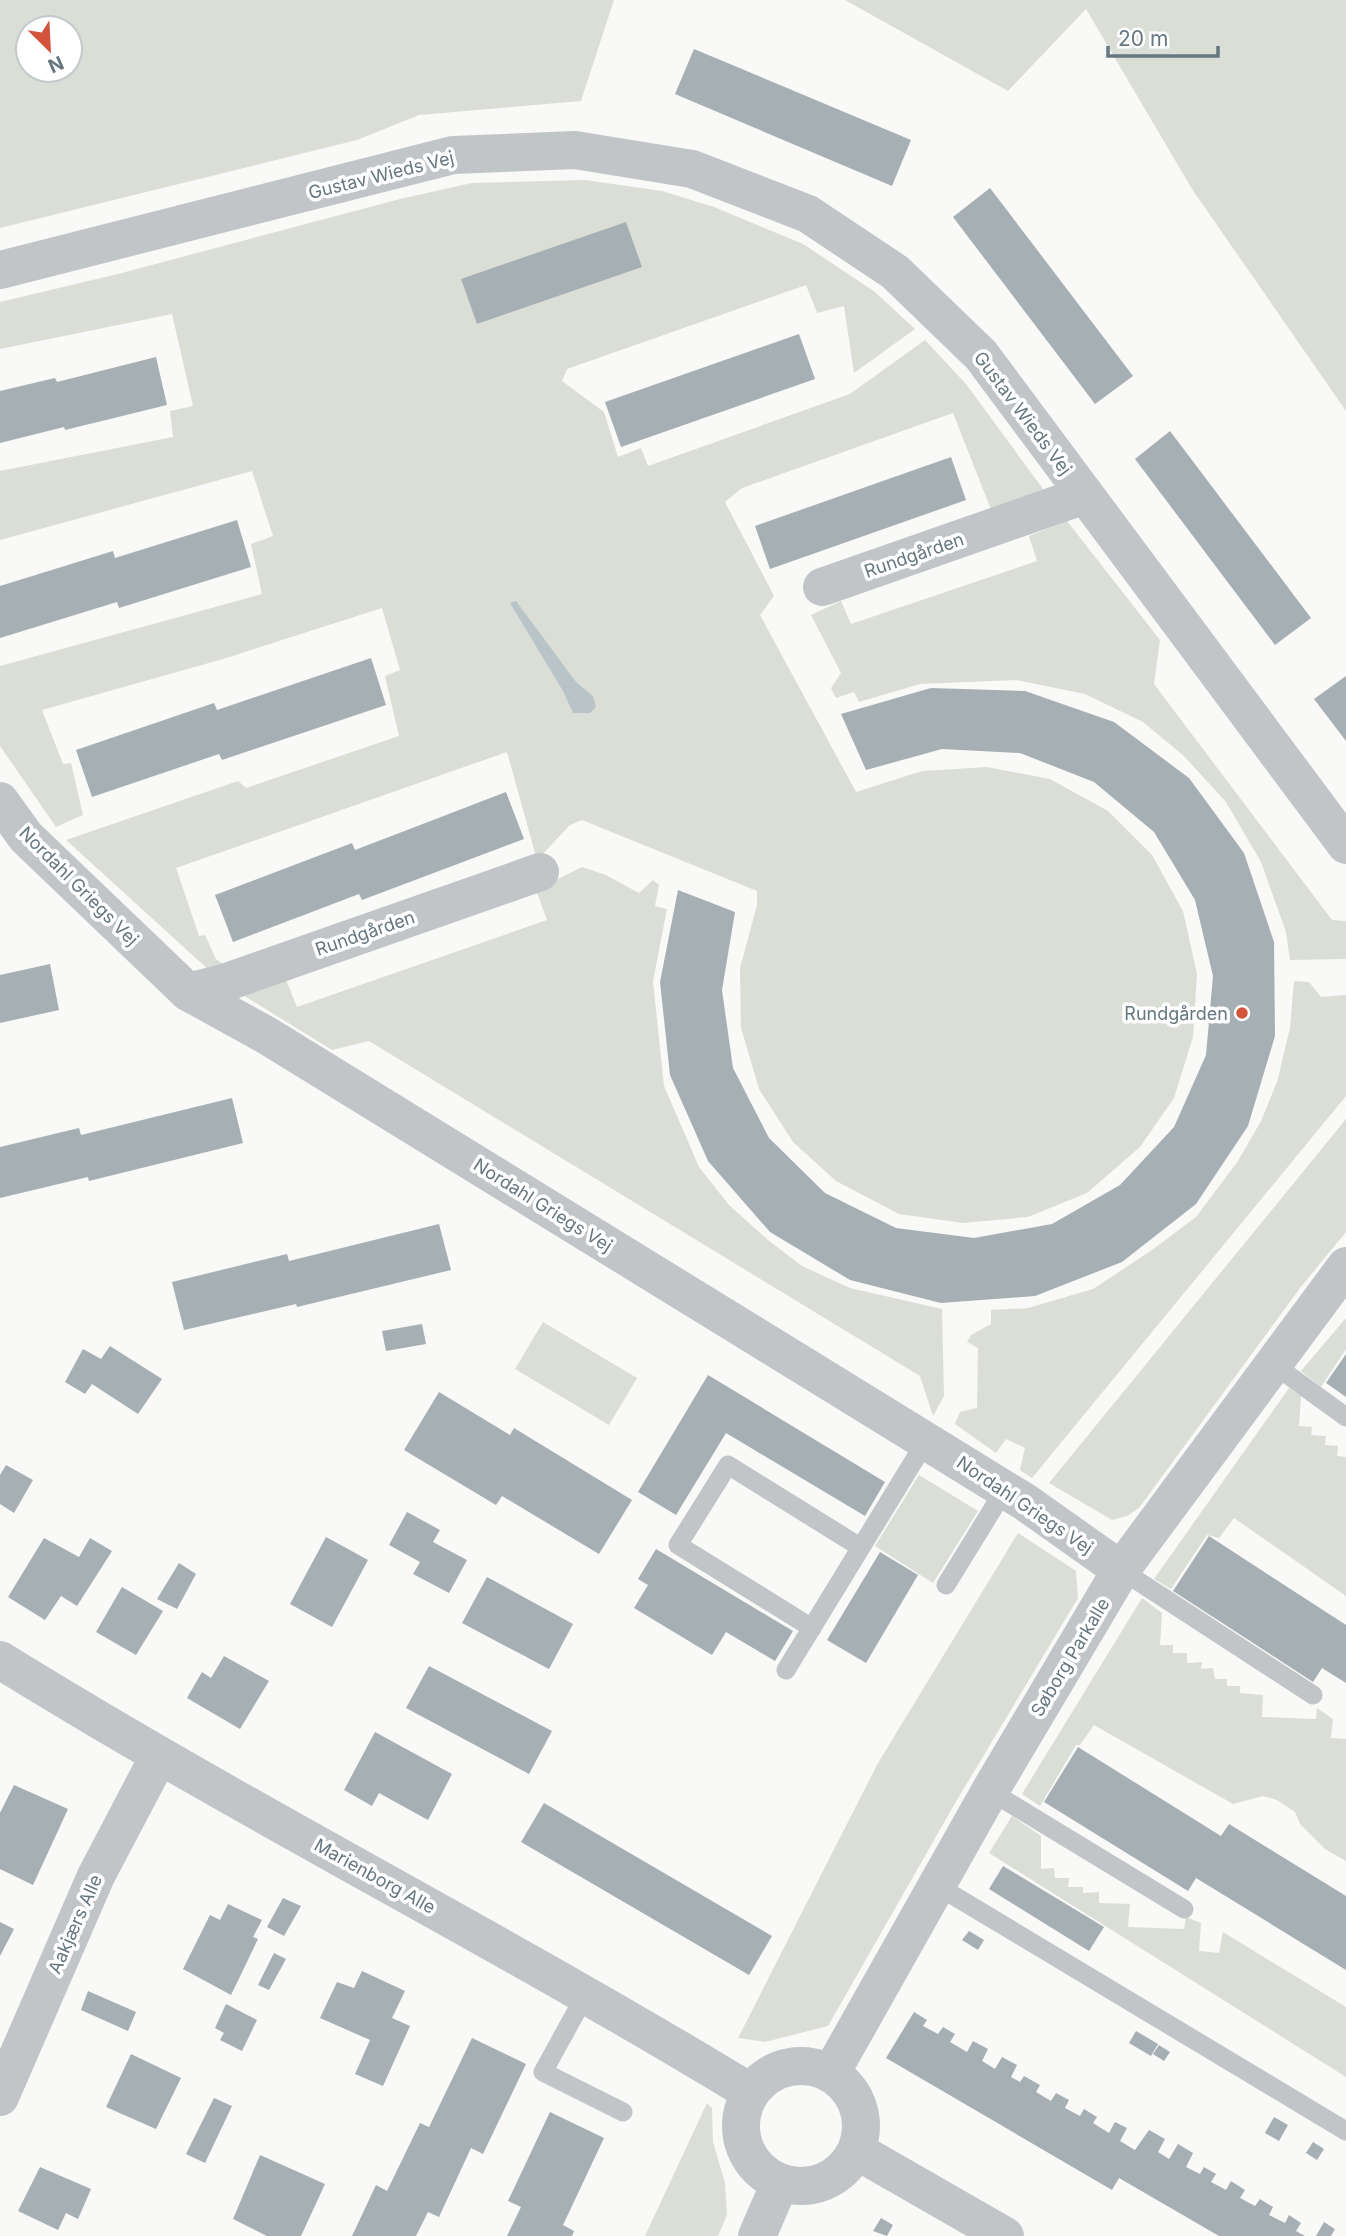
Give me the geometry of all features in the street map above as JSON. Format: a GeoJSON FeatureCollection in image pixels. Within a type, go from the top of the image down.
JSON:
{"type":"FeatureCollection","features":[{"type":"Feature","properties":{"kind":"street","name":"Gustav Wieds Vej"},"geometry":{"type":"LineString","coordinates":[[0,270],[453,155],[575,150],[692,169],[808,214],[895,272],[981,355],[1346,845]]}},
{"type":"Feature","properties":{"kind":"street","name":"Rundgården"},"geometry":{"type":"LineString","coordinates":[[822,587],[1085,495]]}},
{"type":"Feature","properties":{"kind":"street","name":"Nordahl Griegs Vej"},"geometry":{"type":"LineString","coordinates":[[0,801],[26,837],[188,992],[266,1035],[1005,1489],[1121,1570]]}},
{"type":"Feature","properties":{"kind":"street","name":"Rundgården"},"geometry":{"type":"LineString","coordinates":[[188,992],[225,983],[540,872]]}},
{"type":"Feature","properties":{"kind":"street","name":"Søborg Parkalle"},"geometry":{"type":"LineString","coordinates":[[831,2073],[990,1791],[1121,1570],[1346,1266]]}},
{"type":"Feature","properties":{"kind":"street","name":"Marienborg Alle"},"geometry":{"type":"LineString","coordinates":[[0,1660],[159,1756],[586,1994],[750,2092]]}},
{"type":"Feature","properties":{"kind":"street","name":"Aakjærs Alle"},"geometry":{"type":"LineString","coordinates":[[0,2096],[96,1876],[159,1756]]}},
{"type":"Feature","properties":{"kind":"street"},"geometry":{"type":"LineString","coordinates":[[809,2065],[831,2073],[848,2087],[859,2106],[862,2128],[857,2151],[844,2169],[825,2183],[802,2187],[780,2183],[757,2168],[743,2145],[740,2118],[750,2092],[766,2076],[787,2067],[809,2065]]}},
{"type":"Feature","properties":{"kind":"street"},"geometry":{"type":"LineString","coordinates":[[857,2151],[1005,2236]]}},
{"type":"Feature","properties":{"kind":"street"},"geometry":{"type":"LineString","coordinates":[[757,2236],[780,2183]]}},
{"type":"Feature","properties":{"kind":"lane"},"geometry":{"type":"LineString","coordinates":[[1273,1364],[1346,1417]]}},
{"type":"Feature","properties":{"kind":"lane"},"geometry":{"type":"LineString","coordinates":[[786,1670],[926,1441]]}},
{"type":"Feature","properties":{"kind":"lane"},"geometry":{"type":"LineString","coordinates":[[812,1628],[678,1545],[727,1465],[860,1547]]}},
{"type":"Feature","properties":{"kind":"lane"},"geometry":{"type":"LineString","coordinates":[[946,1586],[1005,1489]]}},
{"type":"Feature","properties":{"kind":"lane"},"geometry":{"type":"LineString","coordinates":[[1121,1570],[1313,1695]]}},
{"type":"Feature","properties":{"kind":"lane"},"geometry":{"type":"LineString","coordinates":[[990,1791],[1184,1909]]}},
{"type":"Feature","properties":{"kind":"lane"},"geometry":{"type":"LineString","coordinates":[[936,1885],[1346,2131]]}},
{"type":"Feature","properties":{"kind":"lane"},"geometry":{"type":"LineString","coordinates":[[586,1994],[543,2072],[623,2112]]}},
{"type":"Feature","properties":{"kind":"shaded area"},"geometry":{"type":"Polygon","coordinates":[[[0,0],[614,0],[581,101],[419,115],[357,140],[0,228],[0,0]]]}},
{"type":"Feature","properties":{"kind":"shaded area"},"geometry":{"type":"Polygon","coordinates":[[[845,0],[1346,0],[1346,411],[1192,189],[1086,9],[1008,91],[845,0]]]}},
{"type":"Feature","properties":{"kind":"shaded area"},"geometry":{"type":"Polygon","coordinates":[[[585,180],[662,191],[714,207],[803,244],[875,292],[915,329],[854,373],[844,306],[817,313],[806,285],[567,369],[562,381],[604,412],[618,457],[641,448],[648,466],[850,394],[925,340],[966,384],[1046,493],[992,512],[953,413],[742,488],[725,502],[774,596],[760,615],[856,792],[922,771],[987,767],[1050,779],[1108,811],[1152,855],[1183,911],[1197,974],[1193,1037],[1174,1098],[1140,1147],[1087,1193],[1028,1217],[963,1223],[899,1214],[836,1181],[793,1142],[759,1089],[741,1028],[740,968],[757,905],[757,891],[582,820],[570,825],[537,860],[507,752],[176,868],[199,936],[205,935],[216,959],[228,968],[211,972],[66,840],[238,781],[246,788],[399,736],[385,676],[400,670],[382,608],[223,659],[42,710],[63,764],[71,763],[83,815],[56,827],[0,746],[0,666],[262,594],[251,544],[273,536],[252,471],[0,540],[0,471],[173,437],[170,411],[193,406],[172,314],[0,349],[0,302],[472,183],[585,180]]]}},
{"type":"Feature","properties":{"kind":"shaded area"},"geometry":{"type":"Polygon","coordinates":[[[1067,521],[1160,640],[1154,684],[1332,920],[1346,921],[1346,959],[1290,960],[1286,932],[1261,862],[1226,802],[1184,756],[1143,722],[1085,694],[1016,680],[920,684],[859,702],[854,692],[836,698],[831,688],[841,673],[811,615],[841,601],[851,624],[1037,561],[1029,536],[1067,521]]]}},
{"type":"Feature","properties":{"kind":"shaded area"},"geometry":{"type":"Polygon","coordinates":[[[516,601],[576,682],[593,696],[596,707],[590,713],[573,713],[563,691],[510,603],[516,601]]]}},
{"type":"Feature","properties":{"kind":"shaded area"},"geometry":{"type":"Polygon","coordinates":[[[582,867],[606,875],[639,893],[653,880],[659,885],[655,906],[667,909],[653,981],[664,1086],[699,1167],[729,1205],[802,1266],[850,1288],[942,1309],[944,1396],[933,1416],[920,1376],[369,1041],[332,1050],[243,995],[285,977],[297,1007],[547,920],[536,890],[582,867]]]}},
{"type":"Feature","properties":{"kind":"shaded area"},"geometry":{"type":"Polygon","coordinates":[[[1294,981],[1309,982],[1321,997],[1346,995],[1346,1096],[1032,1478],[1020,1470],[1025,1448],[1006,1439],[996,1453],[955,1424],[960,1412],[977,1408],[978,1348],[967,1342],[971,1335],[991,1324],[991,1310],[1028,1308],[1093,1289],[1196,1217],[1238,1161],[1261,1121],[1277,1082],[1290,1028],[1294,981]]]}},
{"type":"Feature","properties":{"kind":"shaded area"},"geometry":{"type":"Polygon","coordinates":[[[1346,1119],[1346,1232],[1300,1288],[1139,1508],[1127,1516],[1112,1520],[1049,1483],[1346,1119]]]}},
{"type":"Feature","properties":{"kind":"shaded area"},"geometry":{"type":"Polygon","coordinates":[[[1346,1318],[1346,1349],[1321,1387],[1301,1371],[1346,1318]]]}},
{"type":"Feature","properties":{"kind":"shaded area"},"geometry":{"type":"Polygon","coordinates":[[[543,1322],[637,1378],[609,1425],[515,1369],[543,1322]]]}},
{"type":"Feature","properties":{"kind":"shaded area"},"geometry":{"type":"Polygon","coordinates":[[[1289,1388],[1301,1396],[1299,1426],[1312,1427],[1311,1435],[1326,1436],[1325,1445],[1338,1446],[1337,1456],[1346,1457],[1346,1596],[1234,1518],[1219,1538],[1207,1535],[1171,1589],[1154,1579],[1289,1388]]]}},
{"type":"Feature","properties":{"kind":"shaded area"},"geometry":{"type":"Polygon","coordinates":[[[919,1475],[978,1511],[933,1583],[875,1546],[919,1475]]]}},
{"type":"Feature","properties":{"kind":"shaded area"},"geometry":{"type":"Polygon","coordinates":[[[1018,1533],[1076,1571],[1078,1598],[954,1805],[828,2026],[765,2042],[738,2038],[878,1763],[1018,1533]]]}},
{"type":"Feature","properties":{"kind":"shaded area"},"geometry":{"type":"Polygon","coordinates":[[[1142,1598],[1162,1613],[1160,1645],[1173,1645],[1173,1653],[1187,1653],[1187,1663],[1202,1662],[1201,1669],[1213,1668],[1215,1679],[1227,1679],[1227,1686],[1240,1686],[1240,1693],[1263,1695],[1262,1717],[1316,1719],[1317,1708],[1333,1719],[1331,1738],[1346,1739],[1346,1861],[1325,1849],[1300,1824],[1295,1812],[1277,1800],[1263,1796],[1233,1804],[1094,1725],[1080,1745],[1076,1745],[1040,1806],[1022,1794],[1142,1598]]]}},
{"type":"Feature","properties":{"kind":"shaded area"},"geometry":{"type":"Polygon","coordinates":[[[1012,1816],[1041,1836],[1041,1869],[1054,1868],[1055,1878],[1069,1878],[1068,1887],[1083,1887],[1083,1893],[1099,1892],[1099,1903],[1130,1904],[1128,1927],[1184,1929],[1186,1917],[1201,1923],[1199,1951],[1219,1953],[1223,1932],[1346,2007],[1346,2077],[989,1853],[1012,1816]]]}},
{"type":"Feature","properties":{"kind":"shaded area"},"geometry":{"type":"Polygon","coordinates":[[[707,2103],[712,2108],[713,2142],[725,2183],[727,2215],[718,2236],[645,2236],[707,2103]]]}},
{"type":"Feature","properties":{"kind":"building"},"geometry":{"type":"Polygon","coordinates":[[[694,49],[911,140],[892,186],[675,94],[694,49]]]}},
{"type":"Feature","properties":{"kind":"building"},"geometry":{"type":"Polygon","coordinates":[[[990,188],[1133,376],[1095,404],[953,217],[990,188]]]}},
{"type":"Feature","properties":{"kind":"building"},"geometry":{"type":"Polygon","coordinates":[[[626,222],[642,267],[477,324],[461,279],[626,222]]]}},
{"type":"Feature","properties":{"kind":"building"},"geometry":{"type":"Polygon","coordinates":[[[799,334],[815,379],[621,447],[605,402],[799,334]]]}},
{"type":"Feature","properties":{"kind":"building"},"geometry":{"type":"Polygon","coordinates":[[[156,357],[167,405],[0,443],[0,391],[55,378],[57,382],[156,357]]]}},
{"type":"Feature","properties":{"kind":"building"},"geometry":{"type":"Polygon","coordinates":[[[1170,431],[1311,618],[1275,645],[1135,459],[1170,431]]]}},
{"type":"Feature","properties":{"kind":"building"},"geometry":{"type":"Polygon","coordinates":[[[951,457],[966,500],[770,569],[755,526],[951,457]]]}},
{"type":"Feature","properties":{"kind":"building"},"geometry":{"type":"Polygon","coordinates":[[[237,520],[251,567],[119,608],[117,602],[0,638],[0,586],[113,551],[115,558],[237,520]]]}},
{"type":"Feature","properties":{"kind":"building"},"geometry":{"type":"Polygon","coordinates":[[[371,658],[386,705],[222,760],[219,754],[92,797],[76,750],[214,703],[217,710],[371,658]]]}},
{"type":"Feature","properties":{"kind":"building"},"geometry":{"type":"Polygon","coordinates":[[[1346,676],[1346,741],[1314,699],[1346,676]]]}},
{"type":"Feature","properties":{"kind":"building","name":"Rundgården"},"geometry":{"type":"Polygon","coordinates":[[[931,688],[1025,691],[1114,722],[1189,778],[1244,853],[1274,942],[1275,1036],[1248,1126],[1196,1204],[1122,1262],[1035,1296],[941,1303],[850,1280],[770,1232],[708,1161],[670,1075],[660,982],[678,890],[735,912],[722,990],[733,1068],[769,1138],[825,1193],[896,1228],[974,1238],[1052,1224],[1120,1185],[1174,1127],[1206,1055],[1213,976],[1195,900],[1154,832],[1094,782],[1020,753],[942,749],[866,770],[841,714],[931,688]]]}},
{"type":"Feature","properties":{"kind":"building"},"geometry":{"type":"Polygon","coordinates":[[[506,792],[524,839],[362,900],[359,894],[233,942],[215,895],[352,843],[355,850],[506,792]]]}},
{"type":"Feature","properties":{"kind":"building"},"geometry":{"type":"Polygon","coordinates":[[[50,964],[59,1010],[0,1023],[0,975],[50,964]]]}},
{"type":"Feature","properties":{"kind":"building"},"geometry":{"type":"Polygon","coordinates":[[[232,1098],[243,1143],[89,1181],[88,1177],[0,1198],[0,1147],[79,1128],[81,1135],[232,1098]]]}},
{"type":"Feature","properties":{"kind":"building"},"geometry":{"type":"Polygon","coordinates":[[[439,1224],[451,1270],[297,1307],[296,1304],[184,1330],[172,1282],[287,1254],[289,1261],[439,1224]]]}},
{"type":"Feature","properties":{"kind":"building"},"geometry":{"type":"Polygon","coordinates":[[[422,1324],[426,1344],[386,1351],[382,1331],[422,1324]]]}},
{"type":"Feature","properties":{"kind":"building"},"geometry":{"type":"Polygon","coordinates":[[[110,1346],[162,1379],[138,1414],[92,1384],[85,1394],[65,1382],[83,1349],[101,1359],[110,1346]]]}},
{"type":"Feature","properties":{"kind":"building"},"geometry":{"type":"Polygon","coordinates":[[[1346,1354],[1346,1397],[1326,1383],[1346,1354]]]}},
{"type":"Feature","properties":{"kind":"building"},"geometry":{"type":"Polygon","coordinates":[[[708,1375],[885,1482],[865,1516],[726,1433],[676,1515],[638,1492],[708,1375]]]}},
{"type":"Feature","properties":{"kind":"building"},"geometry":{"type":"Polygon","coordinates":[[[439,1392],[510,1435],[514,1428],[632,1500],[599,1554],[502,1496],[496,1505],[404,1450],[439,1392]]]}},
{"type":"Feature","properties":{"kind":"building"},"geometry":{"type":"Polygon","coordinates":[[[6,1465],[33,1480],[14,1513],[0,1504],[0,1475],[6,1465]]]}},
{"type":"Feature","properties":{"kind":"building"},"geometry":{"type":"Polygon","coordinates":[[[407,1512],[440,1530],[433,1542],[467,1560],[449,1593],[413,1574],[420,1562],[389,1545],[407,1512]]]}},
{"type":"Feature","properties":{"kind":"building"},"geometry":{"type":"Polygon","coordinates":[[[1209,1536],[1346,1625],[1346,1683],[1322,1668],[1313,1682],[1173,1591],[1209,1536]]]}},
{"type":"Feature","properties":{"kind":"building"},"geometry":{"type":"Polygon","coordinates":[[[326,1537],[368,1560],[332,1627],[290,1604],[326,1537]]]}},
{"type":"Feature","properties":{"kind":"building"},"geometry":{"type":"Polygon","coordinates":[[[44,1538],[79,1557],[90,1538],[112,1551],[77,1606],[61,1596],[45,1620],[8,1597],[44,1538]]]}},
{"type":"Feature","properties":{"kind":"building"},"geometry":{"type":"Polygon","coordinates":[[[656,1549],[793,1631],[775,1661],[726,1632],[712,1655],[634,1608],[648,1585],[638,1579],[656,1549]]]}},
{"type":"Feature","properties":{"kind":"building"},"geometry":{"type":"Polygon","coordinates":[[[880,1552],[918,1575],[866,1663],[827,1640],[880,1552]]]}},
{"type":"Feature","properties":{"kind":"building"},"geometry":{"type":"Polygon","coordinates":[[[179,1563],[196,1574],[177,1609],[157,1599],[179,1563]]]}},
{"type":"Feature","properties":{"kind":"building"},"geometry":{"type":"Polygon","coordinates":[[[487,1577],[573,1624],[549,1669],[462,1623],[487,1577]]]}},
{"type":"Feature","properties":{"kind":"building"},"geometry":{"type":"Polygon","coordinates":[[[122,1587],[163,1611],[136,1655],[96,1632],[122,1587]]]}},
{"type":"Feature","properties":{"kind":"building"},"geometry":{"type":"Polygon","coordinates":[[[224,1656],[269,1681],[240,1729],[187,1698],[202,1672],[211,1678],[224,1656]]]}},
{"type":"Feature","properties":{"kind":"building"},"geometry":{"type":"Polygon","coordinates":[[[429,1666],[552,1731],[529,1774],[406,1708],[429,1666]]]}},
{"type":"Feature","properties":{"kind":"building"},"geometry":{"type":"Polygon","coordinates":[[[375,1732],[452,1774],[428,1820],[379,1793],[372,1806],[344,1790],[375,1732]]]}},
{"type":"Feature","properties":{"kind":"building"},"geometry":{"type":"Polygon","coordinates":[[[1078,1747],[1221,1836],[1229,1824],[1346,1896],[1346,1970],[1196,1878],[1188,1891],[1044,1802],[1078,1747]]]}},
{"type":"Feature","properties":{"kind":"building"},"geometry":{"type":"Polygon","coordinates":[[[14,1785],[68,1809],[33,1885],[0,1869],[0,1813],[14,1785]]]}},
{"type":"Feature","properties":{"kind":"building"},"geometry":{"type":"Polygon","coordinates":[[[544,1803],[772,1936],[749,1975],[521,1842],[544,1803]]]}},
{"type":"Feature","properties":{"kind":"building"},"geometry":{"type":"Polygon","coordinates":[[[1003,1866],[1104,1927],[1089,1951],[989,1889],[1003,1866]]]}},
{"type":"Feature","properties":{"kind":"building"},"geometry":{"type":"Polygon","coordinates":[[[283,1898],[301,1906],[284,1936],[267,1927],[283,1898]]]}},
{"type":"Feature","properties":{"kind":"building"},"geometry":{"type":"Polygon","coordinates":[[[228,1904],[262,1920],[253,1937],[258,1939],[231,1995],[183,1969],[210,1915],[220,1920],[228,1904]]]}},
{"type":"Feature","properties":{"kind":"building"},"geometry":{"type":"Polygon","coordinates":[[[0,1922],[14,1929],[0,1956],[0,1922]]]}},
{"type":"Feature","properties":{"kind":"building"},"geometry":{"type":"Polygon","coordinates":[[[969,1931],[984,1940],[978,1950],[962,1940],[969,1931]]]}},
{"type":"Feature","properties":{"kind":"building"},"geometry":{"type":"Polygon","coordinates":[[[274,1953],[286,1959],[269,1990],[258,1985],[274,1953]]]}},
{"type":"Feature","properties":{"kind":"building"},"geometry":{"type":"Polygon","coordinates":[[[362,1971],[405,1991],[392,2018],[410,2026],[383,2086],[355,2074],[370,2040],[320,2018],[337,1982],[354,1988],[362,1971]]]}},
{"type":"Feature","properties":{"kind":"building"},"geometry":{"type":"Polygon","coordinates":[[[88,1991],[136,2012],[128,2031],[81,2010],[88,1991]]]}},
{"type":"Feature","properties":{"kind":"building"},"geometry":{"type":"Polygon","coordinates":[[[226,2004],[257,2020],[242,2051],[220,2040],[224,2033],[215,2028],[226,2004]]]}},
{"type":"Feature","properties":{"kind":"building"},"geometry":{"type":"Polygon","coordinates":[[[914,2012],[927,2020],[923,2026],[938,2034],[943,2027],[955,2034],[950,2042],[967,2052],[973,2041],[988,2049],[982,2061],[995,2069],[1002,2057],[1017,2065],[1011,2077],[1020,2082],[1024,2076],[1040,2085],[1036,2092],[1051,2101],[1056,2093],[1069,2100],[1065,2108],[1080,2116],[1084,2109],[1097,2117],[1093,2123],[1109,2133],[1115,2122],[1127,2128],[1120,2141],[1135,2150],[1149,2130],[1165,2139],[1158,2152],[1169,2159],[1178,2144],[1193,2153],[1186,2167],[1200,2174],[1204,2167],[1216,2174],[1211,2182],[1226,2190],[1231,2181],[1245,2190],[1240,2198],[1255,2206],[1260,2199],[1273,2207],[1269,2215],[1285,2223],[1289,2215],[1301,2223],[1296,2231],[1305,2236],[1219,2236],[1119,2178],[1112,2190],[886,2058],[914,2012]]]}},
{"type":"Feature","properties":{"kind":"building"},"geometry":{"type":"Polygon","coordinates":[[[1136,2031],[1158,2044],[1151,2056],[1129,2043],[1136,2031]]]}},
{"type":"Feature","properties":{"kind":"building"},"geometry":{"type":"Polygon","coordinates":[[[472,2038],[526,2064],[483,2154],[471,2148],[439,2217],[428,2212],[416,2236],[352,2236],[376,2185],[387,2191],[420,2123],[429,2127],[472,2038]]]}},
{"type":"Feature","properties":{"kind":"building"},"geometry":{"type":"Polygon","coordinates":[[[1159,2045],[1170,2052],[1164,2061],[1153,2054],[1159,2045]]]}},
{"type":"Feature","properties":{"kind":"building"},"geometry":{"type":"Polygon","coordinates":[[[131,2054],[181,2078],[156,2129],[106,2107],[131,2054]]]}},
{"type":"Feature","properties":{"kind":"building"},"geometry":{"type":"Polygon","coordinates":[[[214,2098],[232,2106],[205,2163],[186,2154],[214,2098]]]}},
{"type":"Feature","properties":{"kind":"building"},"geometry":{"type":"Polygon","coordinates":[[[550,2112],[604,2138],[563,2225],[574,2231],[572,2236],[507,2236],[521,2207],[508,2201],[550,2112]]]}},
{"type":"Feature","properties":{"kind":"building"},"geometry":{"type":"Polygon","coordinates":[[[1274,2117],[1288,2125],[1279,2141],[1265,2133],[1274,2117]]]}},
{"type":"Feature","properties":{"kind":"building"},"geometry":{"type":"Polygon","coordinates":[[[1313,2142],[1324,2149],[1317,2160],[1306,2153],[1313,2142]]]}},
{"type":"Feature","properties":{"kind":"building"},"geometry":{"type":"Polygon","coordinates":[[[260,2155],[325,2184],[301,2236],[267,2236],[233,2219],[260,2155]]]}},
{"type":"Feature","properties":{"kind":"building"},"geometry":{"type":"Polygon","coordinates":[[[40,2167],[91,2189],[78,2219],[66,2213],[58,2230],[18,2211],[40,2167]]]}},
{"type":"Feature","properties":{"kind":"building"},"geometry":{"type":"Polygon","coordinates":[[[881,2218],[893,2225],[887,2236],[873,2231],[881,2218]]]}},
{"type":"Feature","properties":{"kind":"building"},"geometry":{"type":"Polygon","coordinates":[[[1324,2222],[1335,2229],[1331,2236],[1316,2236],[1324,2222]]]}},
{"type":"Feature","properties":{"kind":"place","name":"Rundgården"},"geometry":{"type":"Point","coordinates":[1242,1013]}}]}
